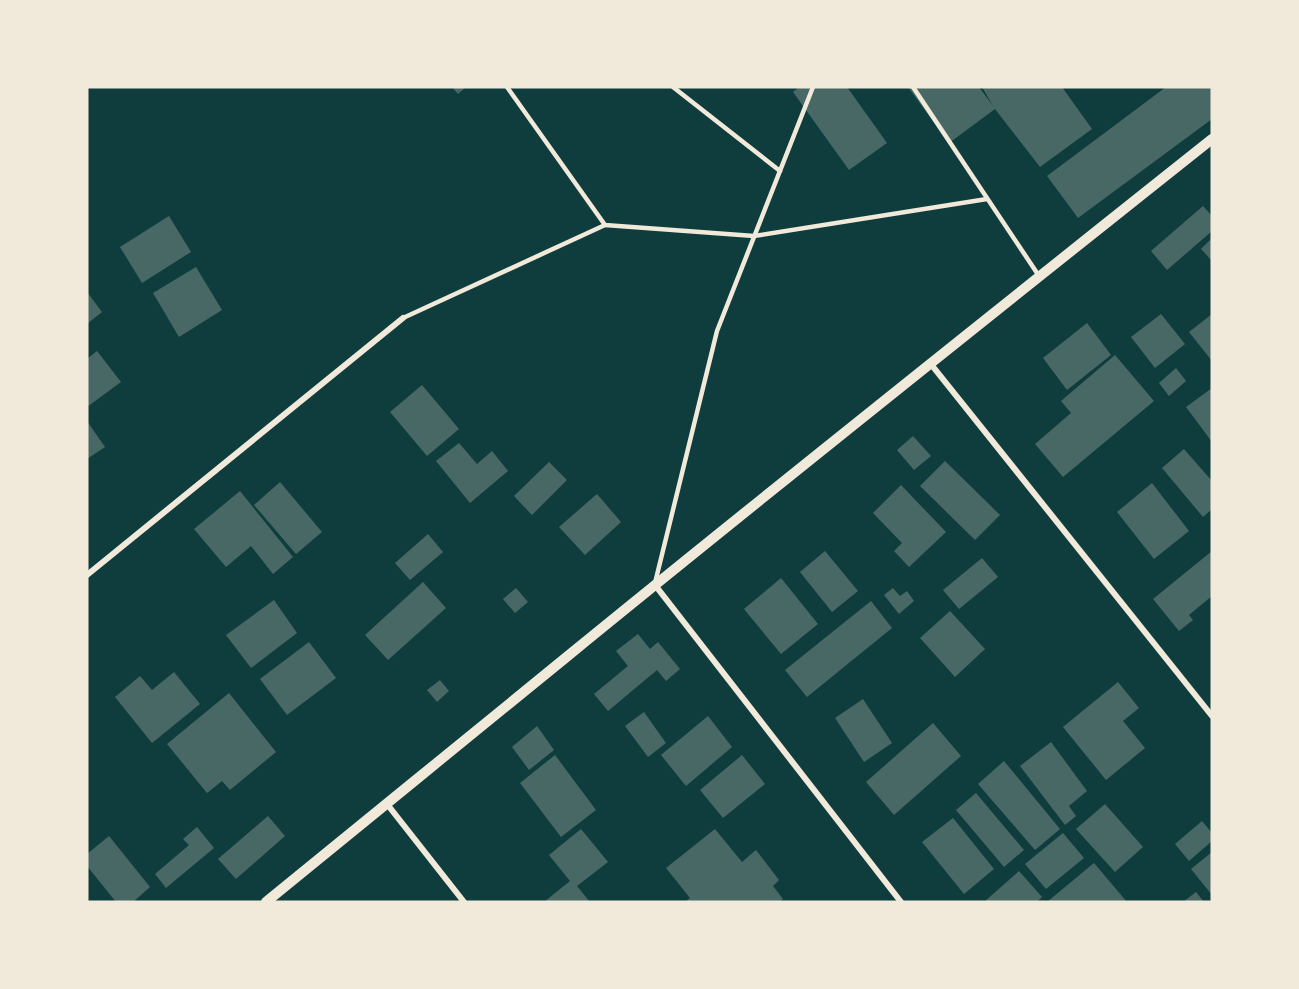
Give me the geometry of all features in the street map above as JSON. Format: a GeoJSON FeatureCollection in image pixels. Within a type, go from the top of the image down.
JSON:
{"type":"FeatureCollection","features":[{"type":"Feature","properties":{"kind":"street"},"geometry":{"type":"LineString","coordinates":[[266,902],[930,363],[1212,139]]}},
{"type":"Feature","properties":{"kind":"street"},"geometry":{"type":"LineString","coordinates":[[87,575],[403,318]]}},
{"type":"Feature","properties":{"kind":"street"},"geometry":{"type":"LineString","coordinates":[[930,363],[1212,716]]}},
{"type":"Feature","properties":{"kind":"street"},"geometry":{"type":"LineString","coordinates":[[655,585],[901,902]]}},
{"type":"Feature","properties":{"kind":"street"},"geometry":{"type":"LineString","coordinates":[[387,804],[464,902]]}},
{"type":"Feature","properties":{"kind":"lane"},"geometry":{"type":"LineString","coordinates":[[507,87],[605,225]]}},
{"type":"Feature","properties":{"kind":"lane"},"geometry":{"type":"LineString","coordinates":[[673,87],[780,171]]}},
{"type":"Feature","properties":{"kind":"lane"},"geometry":{"type":"LineString","coordinates":[[655,585],[717,331],[813,87]]}},
{"type":"Feature","properties":{"kind":"lane"},"geometry":{"type":"LineString","coordinates":[[913,87],[1039,276]]}},
{"type":"Feature","properties":{"kind":"lane"},"geometry":{"type":"LineString","coordinates":[[403,318],[605,225],[754,236],[987,199]]}},
{"type":"Feature","properties":{"kind":"building"},"geometry":{"type":"Polygon","coordinates":[[[452,87],[466,87],[458,94],[452,87]]]}},
{"type":"Feature","properties":{"kind":"building"},"geometry":{"type":"Polygon","coordinates":[[[799,87],[847,87],[887,143],[849,170],[793,92],[799,87]]]}},
{"type":"Feature","properties":{"kind":"building"},"geometry":{"type":"Polygon","coordinates":[[[908,87],[979,87],[993,106],[982,87],[1062,87],[1092,129],[1040,167],[995,109],[949,143],[908,87]]]}},
{"type":"Feature","properties":{"kind":"building"},"geometry":{"type":"Polygon","coordinates":[[[1166,87],[1212,87],[1212,119],[1078,218],[1047,176],[1166,87]]]}},
{"type":"Feature","properties":{"kind":"building"},"geometry":{"type":"Polygon","coordinates":[[[1203,206],[1212,216],[1212,231],[1167,270],[1151,251],[1203,206]]]}},
{"type":"Feature","properties":{"kind":"building"},"geometry":{"type":"Polygon","coordinates":[[[169,216],[191,252],[142,283],[120,247],[169,216]]]}},
{"type":"Feature","properties":{"kind":"building"},"geometry":{"type":"Polygon","coordinates":[[[1212,238],[1212,261],[1201,249],[1212,238]]]}},
{"type":"Feature","properties":{"kind":"building"},"geometry":{"type":"Polygon","coordinates":[[[196,267],[222,310],[179,337],[153,293],[196,267]]]}},
{"type":"Feature","properties":{"kind":"building"},"geometry":{"type":"Polygon","coordinates":[[[87,292],[102,312],[87,324],[87,292]]]}},
{"type":"Feature","properties":{"kind":"building"},"geometry":{"type":"Polygon","coordinates":[[[1161,314],[1185,344],[1155,368],[1131,337],[1161,314]]]}},
{"type":"Feature","properties":{"kind":"building"},"geometry":{"type":"Polygon","coordinates":[[[1212,314],[1212,361],[1189,332],[1212,314]]]}},
{"type":"Feature","properties":{"kind":"building"},"geometry":{"type":"Polygon","coordinates":[[[1087,323],[1111,355],[1067,390],[1043,358],[1087,323]]]}},
{"type":"Feature","properties":{"kind":"building"},"geometry":{"type":"Polygon","coordinates":[[[97,351],[121,382],[87,407],[87,359],[97,351]]]}},
{"type":"Feature","properties":{"kind":"building"},"geometry":{"type":"Polygon","coordinates":[[[1115,355],[1154,401],[1063,477],[1035,444],[1071,413],[1061,401],[1115,355]]]}},
{"type":"Feature","properties":{"kind":"building"},"geometry":{"type":"Polygon","coordinates":[[[1176,368],[1186,381],[1169,396],[1159,383],[1176,368]]]}},
{"type":"Feature","properties":{"kind":"building"},"geometry":{"type":"Polygon","coordinates":[[[422,385],[459,429],[427,456],[390,412],[422,385]]]}},
{"type":"Feature","properties":{"kind":"building"},"geometry":{"type":"Polygon","coordinates":[[[1212,388],[1212,442],[1186,407],[1212,388]]]}},
{"type":"Feature","properties":{"kind":"building"},"geometry":{"type":"Polygon","coordinates":[[[87,421],[105,447],[87,459],[87,421]]]}},
{"type":"Feature","properties":{"kind":"building"},"geometry":{"type":"Polygon","coordinates":[[[913,436],[931,456],[914,470],[897,450],[913,436]]]}},
{"type":"Feature","properties":{"kind":"building"},"geometry":{"type":"Polygon","coordinates":[[[459,443],[477,464],[492,451],[508,471],[470,503],[436,461],[459,443]]]}},
{"type":"Feature","properties":{"kind":"building"},"geometry":{"type":"Polygon","coordinates":[[[1184,449],[1212,481],[1212,509],[1203,517],[1162,468],[1184,449]]]}},
{"type":"Feature","properties":{"kind":"building"},"geometry":{"type":"Polygon","coordinates":[[[945,461],[1000,515],[975,540],[920,486],[945,461]]]}},
{"type":"Feature","properties":{"kind":"building"},"geometry":{"type":"Polygon","coordinates":[[[549,462],[567,480],[532,515],[514,496],[549,462]]]}},
{"type":"Feature","properties":{"kind":"building"},"geometry":{"type":"Polygon","coordinates":[[[280,482],[322,532],[296,554],[254,505],[280,482]]]}},
{"type":"Feature","properties":{"kind":"building"},"geometry":{"type":"Polygon","coordinates":[[[1152,483],[1189,531],[1154,559],[1117,512],[1152,483]]]}},
{"type":"Feature","properties":{"kind":"building"},"geometry":{"type":"Polygon","coordinates":[[[901,485],[946,532],[909,567],[894,551],[902,543],[873,513],[901,485]]]}},
{"type":"Feature","properties":{"kind":"building"},"geometry":{"type":"Polygon","coordinates":[[[240,491],[293,557],[273,574],[251,546],[226,567],[194,529],[240,491]]]}},
{"type":"Feature","properties":{"kind":"building"},"geometry":{"type":"Polygon","coordinates":[[[597,494],[621,522],[585,555],[559,527],[597,494]]]}},
{"type":"Feature","properties":{"kind":"building"},"geometry":{"type":"Polygon","coordinates":[[[428,534],[443,552],[410,580],[395,563],[428,534]]]}},
{"type":"Feature","properties":{"kind":"building"},"geometry":{"type":"Polygon","coordinates":[[[825,551],[858,591],[832,612],[800,572],[825,551]]]}},
{"type":"Feature","properties":{"kind":"building"},"geometry":{"type":"Polygon","coordinates":[[[1212,551],[1212,596],[1189,615],[1193,620],[1179,631],[1153,599],[1212,551]]]}},
{"type":"Feature","properties":{"kind":"building"},"geometry":{"type":"Polygon","coordinates":[[[982,558],[998,577],[959,609],[943,590],[982,558]]]}},
{"type":"Feature","properties":{"kind":"building"},"geometry":{"type":"Polygon","coordinates":[[[781,578],[818,624],[781,654],[744,609],[781,578]]]}},
{"type":"Feature","properties":{"kind":"building"},"geometry":{"type":"Polygon","coordinates":[[[423,582],[446,608],[388,660],[365,635],[423,582]]]}},
{"type":"Feature","properties":{"kind":"building"},"geometry":{"type":"Polygon","coordinates":[[[516,588],[528,602],[515,613],[503,599],[516,588]]]}},
{"type":"Feature","properties":{"kind":"building"},"geometry":{"type":"Polygon","coordinates":[[[893,588],[900,596],[907,591],[914,601],[899,614],[884,595],[893,588]]]}},
{"type":"Feature","properties":{"kind":"building"},"geometry":{"type":"Polygon","coordinates":[[[274,600],[297,633],[251,668],[226,635],[274,600]]]}},
{"type":"Feature","properties":{"kind":"building"},"geometry":{"type":"Polygon","coordinates":[[[871,601],[892,628],[807,697],[785,670],[871,601]]]}},
{"type":"Feature","properties":{"kind":"building"},"geometry":{"type":"Polygon","coordinates":[[[950,611],[985,649],[955,677],[920,638],[950,611]]]}},
{"type":"Feature","properties":{"kind":"building"},"geometry":{"type":"Polygon","coordinates":[[[638,634],[650,649],[658,642],[680,669],[666,681],[657,670],[608,711],[594,694],[628,666],[616,651],[638,634]]]}},
{"type":"Feature","properties":{"kind":"building"},"geometry":{"type":"Polygon","coordinates":[[[309,642],[336,678],[287,715],[260,679],[309,642]]]}},
{"type":"Feature","properties":{"kind":"building"},"geometry":{"type":"Polygon","coordinates":[[[174,672],[200,704],[152,743],[115,697],[140,676],[152,690],[174,672]]]}},
{"type":"Feature","properties":{"kind":"building"},"geometry":{"type":"Polygon","coordinates":[[[440,680],[449,691],[437,702],[427,690],[440,680]]]}},
{"type":"Feature","properties":{"kind":"building"},"geometry":{"type":"Polygon","coordinates":[[[1118,682],[1139,708],[1123,721],[1145,748],[1106,780],[1063,727],[1118,682]]]}},
{"type":"Feature","properties":{"kind":"building"},"geometry":{"type":"Polygon","coordinates":[[[229,693],[276,752],[230,790],[222,781],[207,793],[167,744],[229,693]]]}},
{"type":"Feature","properties":{"kind":"building"},"geometry":{"type":"Polygon","coordinates":[[[863,699],[892,743],[864,762],[835,718],[863,699]]]}},
{"type":"Feature","properties":{"kind":"building"},"geometry":{"type":"Polygon","coordinates":[[[644,712],[666,743],[648,757],[625,726],[644,712]]]}},
{"type":"Feature","properties":{"kind":"building"},"geometry":{"type":"Polygon","coordinates":[[[708,716],[732,747],[686,786],[661,755],[708,716]]]}},
{"type":"Feature","properties":{"kind":"building"},"geometry":{"type":"Polygon","coordinates":[[[933,723],[961,756],[894,815],[866,782],[933,723]]]}},
{"type":"Feature","properties":{"kind":"building"},"geometry":{"type":"Polygon","coordinates":[[[537,726],[554,750],[529,770],[512,747],[537,726]]]}},
{"type":"Feature","properties":{"kind":"building"},"geometry":{"type":"Polygon","coordinates":[[[1051,742],[1087,791],[1069,806],[1076,816],[1065,825],[1020,766],[1051,742]]]}},
{"type":"Feature","properties":{"kind":"building"},"geometry":{"type":"Polygon","coordinates":[[[555,755],[596,810],[561,837],[520,783],[555,755]]]}},
{"type":"Feature","properties":{"kind":"building"},"geometry":{"type":"Polygon","coordinates":[[[742,755],[765,784],[723,818],[700,790],[742,755]]]}},
{"type":"Feature","properties":{"kind":"building"},"geometry":{"type":"Polygon","coordinates":[[[1004,761],[1060,829],[1035,850],[978,784],[1004,761]]]}},
{"type":"Feature","properties":{"kind":"building"},"geometry":{"type":"Polygon","coordinates":[[[976,793],[1024,850],[1004,867],[956,810],[976,793]]]}},
{"type":"Feature","properties":{"kind":"building"},"geometry":{"type":"Polygon","coordinates":[[[1105,804],[1143,847],[1115,872],[1076,829],[1105,804]]]}},
{"type":"Feature","properties":{"kind":"building"},"geometry":{"type":"Polygon","coordinates":[[[268,816],[285,836],[236,879],[218,859],[268,816]]]}},
{"type":"Feature","properties":{"kind":"building"},"geometry":{"type":"Polygon","coordinates":[[[953,818],[994,869],[964,894],[922,842],[953,818]]]}},
{"type":"Feature","properties":{"kind":"building"},"geometry":{"type":"Polygon","coordinates":[[[1202,821],[1212,833],[1212,841],[1189,861],[1175,844],[1202,821]]]}},
{"type":"Feature","properties":{"kind":"building"},"geometry":{"type":"Polygon","coordinates":[[[197,827],[214,848],[166,888],[155,874],[189,845],[183,839],[197,827]]]}},
{"type":"Feature","properties":{"kind":"building"},"geometry":{"type":"Polygon","coordinates":[[[581,829],[608,862],[577,886],[590,902],[544,902],[570,881],[549,855],[581,829]]]}},
{"type":"Feature","properties":{"kind":"building"},"geometry":{"type":"Polygon","coordinates":[[[715,829],[742,862],[756,850],[779,880],[773,886],[783,899],[779,902],[685,902],[690,898],[666,868],[715,829]]]}},
{"type":"Feature","properties":{"kind":"building"},"geometry":{"type":"Polygon","coordinates":[[[1063,833],[1084,858],[1046,889],[1025,864],[1063,833]]]}},
{"type":"Feature","properties":{"kind":"building"},"geometry":{"type":"Polygon","coordinates":[[[109,836],[150,887],[133,902],[116,902],[87,866],[87,854],[109,836]]]}},
{"type":"Feature","properties":{"kind":"building"},"geometry":{"type":"Polygon","coordinates":[[[1212,852],[1212,895],[1191,869],[1212,852]]]}},
{"type":"Feature","properties":{"kind":"building"},"geometry":{"type":"Polygon","coordinates":[[[1094,863],[1127,902],[1047,902],[1094,863]]]}},
{"type":"Feature","properties":{"kind":"building"},"geometry":{"type":"Polygon","coordinates":[[[1019,871],[1042,897],[1037,902],[984,902],[1019,871]]]}},
{"type":"Feature","properties":{"kind":"building"},"geometry":{"type":"Polygon","coordinates":[[[1196,892],[1204,902],[1183,902],[1196,892]]]}}]}
